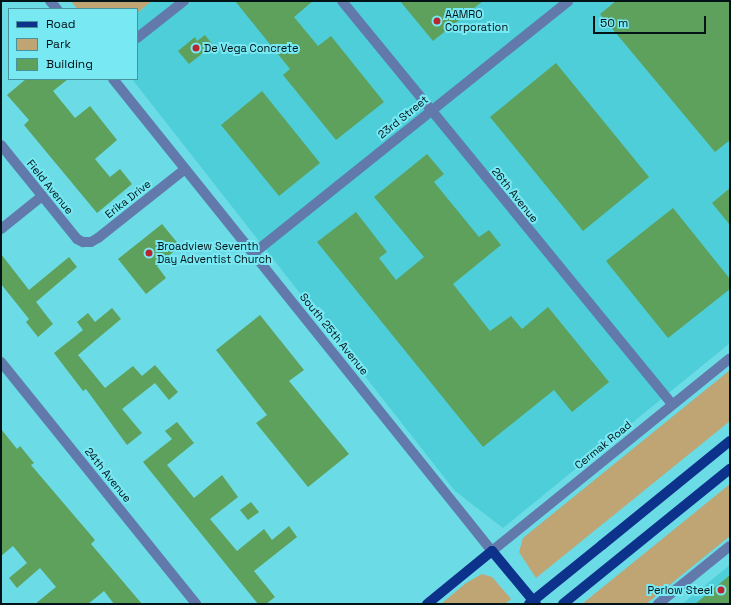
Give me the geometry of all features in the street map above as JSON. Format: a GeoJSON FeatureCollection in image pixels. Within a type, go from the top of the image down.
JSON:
{"type":"FeatureCollection","features":[{"type":"Feature","properties":{"kind":"main road"},"geometry":{"type":"LineString","coordinates":[[529,604],[730,441]]}},
{"type":"Feature","properties":{"kind":"main road"},"geometry":{"type":"LineString","coordinates":[[563,604],[730,469]]}},
{"type":"Feature","properties":{"kind":"main road"},"geometry":{"type":"LineString","coordinates":[[427,604],[492,551]]}},
{"type":"Feature","properties":{"kind":"main road","name":"South 25th Avenue"},"geometry":{"type":"LineString","coordinates":[[492,551],[536,604]]}},
{"type":"Feature","properties":{"kind":"street"},"geometry":{"type":"LineString","coordinates":[[138,37],[184,1]]}},
{"type":"Feature","properties":{"kind":"street","name":"26th Avenue"},"geometry":{"type":"LineString","coordinates":[[342,1],[430,111],[672,404]]}},
{"type":"Feature","properties":{"kind":"street","name":"23rd Street"},"geometry":{"type":"LineString","coordinates":[[254,253],[568,1]]}},
{"type":"Feature","properties":{"kind":"street","name":"South 25th Avenue"},"geometry":{"type":"LineString","coordinates":[[113,80],[254,253],[492,551]]}},
{"type":"Feature","properties":{"kind":"street","name":"Field Avenue"},"geometry":{"type":"LineString","coordinates":[[1,145],[77,239],[83,242]]}},
{"type":"Feature","properties":{"kind":"street","name":"Erika Drive"},"geometry":{"type":"LineString","coordinates":[[83,242],[91,242],[98,238],[185,169]]}},
{"type":"Feature","properties":{"kind":"street"},"geometry":{"type":"LineString","coordinates":[[1,229],[42,196]]}},
{"type":"Feature","properties":{"kind":"street","name":"Cermak Road"},"geometry":{"type":"LineString","coordinates":[[492,551],[730,358]]}},
{"type":"Feature","properties":{"kind":"street","name":"24th Avenue"},"geometry":{"type":"LineString","coordinates":[[1,362],[196,604]]}},
{"type":"Feature","properties":{"kind":"street"},"geometry":{"type":"LineString","coordinates":[[658,604],[730,546]]}},
{"type":"Feature","properties":{"kind":"shaded area"},"geometry":{"type":"Polygon","coordinates":[[[152,1],[730,1],[730,343],[503,528],[455,491],[133,80],[138,80],[138,12],[152,1]]]}},
{"type":"Feature","properties":{"kind":"shaded area"},"geometry":{"type":"Polygon","coordinates":[[[730,565],[730,604],[682,604],[730,565]]]}},
{"type":"Feature","properties":{"kind":"green space"},"geometry":{"type":"Polygon","coordinates":[[[71,1],[152,1],[138,12],[138,8],[76,8],[71,1]]]}},
{"type":"Feature","properties":{"kind":"green space"},"geometry":{"type":"Polygon","coordinates":[[[730,370],[730,421],[536,578],[519,552],[523,538],[730,370]]]}},
{"type":"Feature","properties":{"kind":"green space"},"geometry":{"type":"Polygon","coordinates":[[[730,484],[730,536],[646,604],[582,604],[730,484]]]}},
{"type":"Feature","properties":{"kind":"green space"},"geometry":{"type":"Polygon","coordinates":[[[482,574],[492,577],[511,599],[505,604],[441,604],[466,583],[482,574]]]}},
{"type":"Feature","properties":{"kind":"building"},"geometry":{"type":"Polygon","coordinates":[[[235,1],[313,1],[294,17],[318,46],[331,36],[384,102],[336,140],[283,75],[290,69],[235,1]]]}},
{"type":"Feature","properties":{"kind":"building","name":"AAMRO Corporation"},"geometry":{"type":"Polygon","coordinates":[[[400,1],[483,1],[433,41],[400,1]]]}},
{"type":"Feature","properties":{"kind":"building"},"geometry":{"type":"Polygon","coordinates":[[[616,1],[730,1],[730,140],[715,152],[600,14],[616,1]]]}},
{"type":"Feature","properties":{"kind":"building","name":"De Vega Concrete"},"geometry":{"type":"Polygon","coordinates":[[[205,35],[213,45],[189,64],[178,51],[195,37],[197,41],[205,35]]]}},
{"type":"Feature","properties":{"kind":"building"},"geometry":{"type":"Polygon","coordinates":[[[556,63],[649,177],[583,231],[490,117],[556,63]]]}},
{"type":"Feature","properties":{"kind":"building"},"geometry":{"type":"Polygon","coordinates":[[[25,80],[67,80],[53,91],[75,118],[90,106],[117,140],[95,159],[110,177],[120,169],[132,184],[97,213],[24,125],[29,120],[7,95],[25,80]]]}},
{"type":"Feature","properties":{"kind":"building"},"geometry":{"type":"Polygon","coordinates":[[[262,91],[320,163],[279,196],[221,125],[262,91]]]}},
{"type":"Feature","properties":{"kind":"building"},"geometry":{"type":"Polygon","coordinates":[[[427,154],[444,174],[434,182],[479,237],[489,230],[501,245],[453,284],[490,331],[511,316],[522,329],[548,307],[609,382],[572,412],[554,390],[483,447],[317,242],[356,212],[387,252],[379,258],[396,280],[424,257],[374,197],[427,154]]]}},
{"type":"Feature","properties":{"kind":"building"},"geometry":{"type":"Polygon","coordinates":[[[730,188],[730,225],[712,203],[730,188]]]}},
{"type":"Feature","properties":{"kind":"building"},"geometry":{"type":"Polygon","coordinates":[[[673,208],[730,279],[730,289],[668,338],[606,261],[673,208]]]}},
{"type":"Feature","properties":{"kind":"building","name":"Broadview Seventh Day Adventist Church"},"geometry":{"type":"Polygon","coordinates":[[[162,224],[180,246],[157,266],[166,278],[146,294],[118,259],[162,224]]]}},
{"type":"Feature","properties":{"kind":"building"},"geometry":{"type":"Polygon","coordinates":[[[1,254],[29,290],[69,257],[77,267],[36,302],[53,324],[38,337],[26,322],[29,319],[1,284],[1,254]]]}},
{"type":"Feature","properties":{"kind":"building"},"geometry":{"type":"Polygon","coordinates":[[[112,308],[121,319],[78,355],[105,388],[133,366],[142,376],[155,365],[178,392],[169,400],[155,383],[122,409],[142,433],[127,445],[86,389],[83,391],[54,353],[83,330],[77,322],[88,313],[95,322],[112,308]]]}},
{"type":"Feature","properties":{"kind":"building"},"geometry":{"type":"Polygon","coordinates":[[[260,315],[304,370],[289,381],[349,454],[308,487],[256,423],[267,415],[216,350],[260,315]]]}},
{"type":"Feature","properties":{"kind":"building"},"geometry":{"type":"Polygon","coordinates":[[[177,422],[194,443],[167,465],[194,498],[222,475],[238,497],[210,519],[237,551],[264,529],[272,540],[289,526],[297,537],[254,571],[275,597],[266,604],[258,604],[143,462],[172,439],[165,431],[177,422]]]}},
{"type":"Feature","properties":{"kind":"building"},"geometry":{"type":"Polygon","coordinates":[[[1,429],[17,449],[20,446],[34,463],[31,465],[95,540],[91,544],[142,604],[114,604],[104,591],[88,604],[35,604],[56,587],[40,568],[17,588],[9,578],[27,563],[13,546],[1,556],[1,429]]]}},
{"type":"Feature","properties":{"kind":"building"},"geometry":{"type":"Polygon","coordinates":[[[251,502],[259,512],[248,520],[240,510],[251,502]]]}},
{"type":"Feature","properties":{"kind":"building","name":"Perlow Steel"},"geometry":{"type":"Polygon","coordinates":[[[730,575],[730,604],[695,604],[730,575]]]}},
{"type":"Feature","properties":{"kind":"place","name":"AAMRO Corporation"},"geometry":{"type":"Point","coordinates":[437,21]}},
{"type":"Feature","properties":{"kind":"place","name":"De Vega Concrete"},"geometry":{"type":"Point","coordinates":[196,48]}},
{"type":"Feature","properties":{"kind":"place","name":"Broadview Seventh Day Adventist Church"},"geometry":{"type":"Point","coordinates":[149,253]}},
{"type":"Feature","properties":{"kind":"place","name":"Perlow Steel"},"geometry":{"type":"Point","coordinates":[721,590]}}]}
